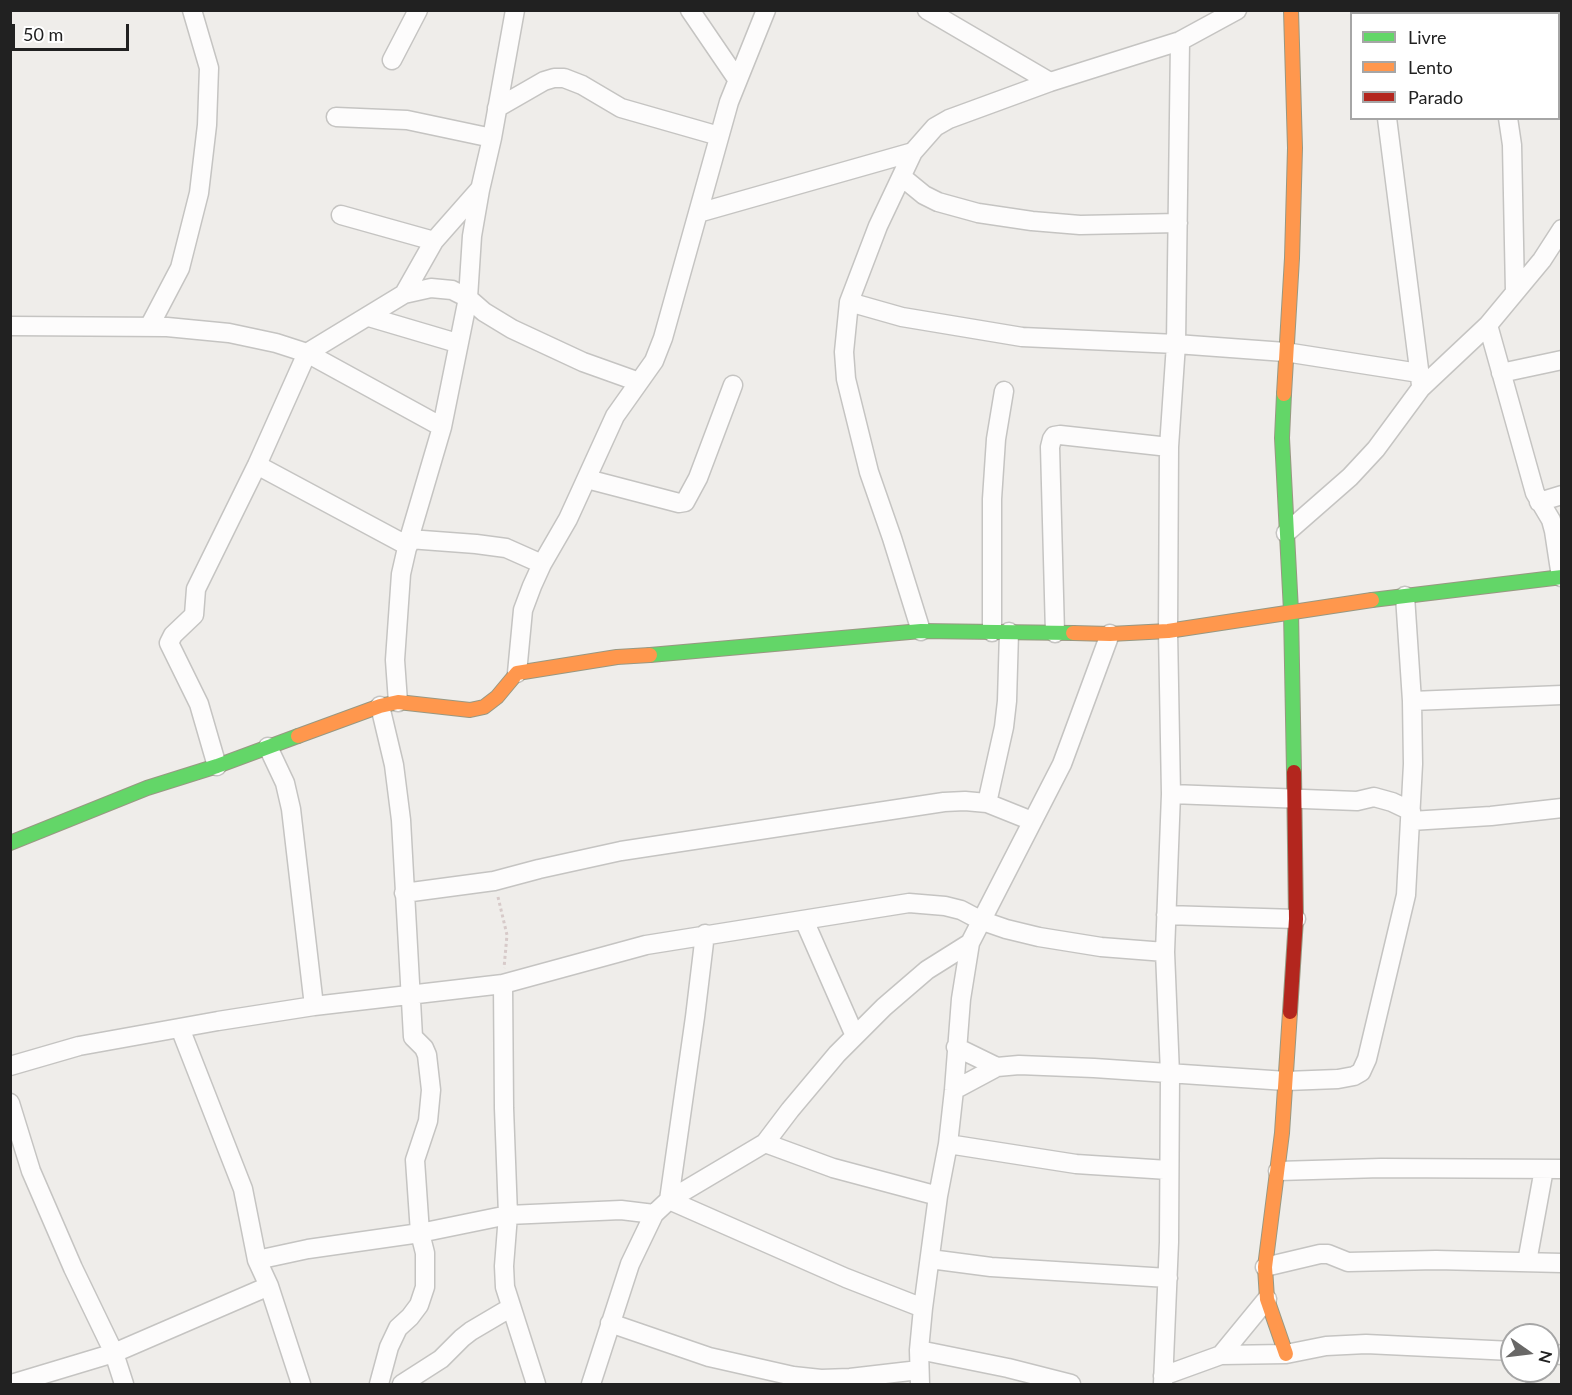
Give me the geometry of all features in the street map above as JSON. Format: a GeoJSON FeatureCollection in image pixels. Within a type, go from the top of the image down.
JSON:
{"type":"FeatureCollection","features":[{"type":"Feature","properties":{"kind":"street"},"geometry":{"type":"LineString","coordinates":[[150,327],[180,268],[201,182],[207,125],[208,68],[192,10]]}},
{"type":"Feature","properties":{"kind":"street"},"geometry":{"type":"LineString","coordinates":[[392,60],[418,10]]}},
{"type":"Feature","properties":{"kind":"street"},"geometry":{"type":"LineString","coordinates":[[379,1384],[389,1347],[398,1328],[410,1317],[423,1297],[425,1261],[420,1233],[415,1160],[428,1121],[430,1090],[427,1055],[424,1048],[413,1037],[402,820],[394,765],[389,704],[395,679],[396,625],[401,574],[442,427],[466,307],[472,236],[480,190],[492,138],[515,10]]}},
{"type":"Feature","properties":{"kind":"street"},"geometry":{"type":"LineString","coordinates":[[690,10],[737,78]]}},
{"type":"Feature","properties":{"kind":"street"},"geometry":{"type":"LineString","coordinates":[[10,843],[147,788],[217,766],[389,704],[470,710],[484,707],[497,697],[517,673],[523,610],[542,564],[568,519],[615,416],[654,361],[663,338],[737,78],[766,10]]}},
{"type":"Feature","properties":{"kind":"street"},"geometry":{"type":"LineString","coordinates":[[927,10],[1050,82]]}},
{"type":"Feature","properties":{"kind":"street"},"geometry":{"type":"LineString","coordinates":[[921,631],[869,472],[846,379],[844,352],[849,302],[878,226],[913,152],[935,127],[949,119],[1050,82],[1180,41],[1238,10]]}},
{"type":"Feature","properties":{"kind":"street"},"geometry":{"type":"LineString","coordinates":[[1286,1354],[1267,1299],[1265,1267],[1278,1171],[1296,919],[1291,611],[1282,438],[1292,258],[1295,148],[1291,10]]}},
{"type":"Feature","properties":{"kind":"street"},"geometry":{"type":"LineString","coordinates":[[1180,41],[1176,344],[1169,447],[1168,631],[1171,794],[1165,952],[1170,1074],[1168,1278],[1163,1380],[1221,1355],[1286,1354],[1326,1346],[1366,1344],[1500,1350]]}},
{"type":"Feature","properties":{"kind":"street"},"geometry":{"type":"LineString","coordinates":[[497,108],[544,81],[564,78],[582,85],[621,108],[719,136]]}},
{"type":"Feature","properties":{"kind":"street"},"geometry":{"type":"LineString","coordinates":[[336,117],[407,120],[492,138]]}},
{"type":"Feature","properties":{"kind":"street"},"geometry":{"type":"LineString","coordinates":[[1387,120],[1420,381]]}},
{"type":"Feature","properties":{"kind":"street"},"geometry":{"type":"LineString","coordinates":[[1508,120],[1512,145],[1515,291]]}},
{"type":"Feature","properties":{"kind":"street"},"geometry":{"type":"LineString","coordinates":[[698,213],[913,152]]}},
{"type":"Feature","properties":{"kind":"street"},"geometry":{"type":"LineString","coordinates":[[902,177],[924,195],[938,202],[978,213],[1080,225],[1178,224]]}},
{"type":"Feature","properties":{"kind":"street"},"geometry":{"type":"LineString","coordinates":[[404,294],[434,241],[480,190]]}},
{"type":"Feature","properties":{"kind":"street"},"geometry":{"type":"LineString","coordinates":[[341,215],[434,241]]}},
{"type":"Feature","properties":{"kind":"street"},"geometry":{"type":"LineString","coordinates":[[1286,533],[1350,477],[1376,449],[1420,381],[1488,325],[1542,260],[1562,229]]}},
{"type":"Feature","properties":{"kind":"street"},"geometry":{"type":"LineString","coordinates":[[217,766],[199,704],[169,642],[173,635],[194,615],[196,589],[257,465],[307,353],[404,294],[441,287],[452,290],[466,307],[484,312],[512,329],[583,362],[639,382]]}},
{"type":"Feature","properties":{"kind":"street"},"geometry":{"type":"LineString","coordinates":[[849,302],[902,317],[1022,337],[1285,352],[1420,381]]}},
{"type":"Feature","properties":{"kind":"street"},"geometry":{"type":"LineString","coordinates":[[369,317],[457,343]]}},
{"type":"Feature","properties":{"kind":"street"},"geometry":{"type":"LineString","coordinates":[[517,673],[617,657],[681,654],[921,631],[1110,633],[1168,631],[1291,611],[1561,577],[1551,520],[1539,502],[1488,325]]}},
{"type":"Feature","properties":{"kind":"street"},"geometry":{"type":"LineString","coordinates":[[10,326],[150,327],[229,333],[276,343],[307,353],[442,427]]}},
{"type":"Feature","properties":{"kind":"street"},"geometry":{"type":"LineString","coordinates":[[1501,373],[1562,360]]}},
{"type":"Feature","properties":{"kind":"street"},"geometry":{"type":"LineString","coordinates":[[587,479],[679,503],[685,502],[699,478],[734,385]]}},
{"type":"Feature","properties":{"kind":"street"},"geometry":{"type":"LineString","coordinates":[[987,802],[1006,710],[992,499],[996,439],[1004,391]]}},
{"type":"Feature","properties":{"kind":"street"},"geometry":{"type":"LineString","coordinates":[[1055,633],[1050,447],[1052,439],[1060,435],[1169,447]]}},
{"type":"Feature","properties":{"kind":"street"},"geometry":{"type":"LineString","coordinates":[[257,465],[409,543],[476,544],[506,548],[542,564]]}},
{"type":"Feature","properties":{"kind":"street"},"geometry":{"type":"LineString","coordinates":[[1539,502],[1562,495]]}},
{"type":"Feature","properties":{"kind":"street"},"geometry":{"type":"LineString","coordinates":[[954,1090],[997,1067],[1036,1065],[1286,1081],[1338,1079],[1361,1072],[1365,1065],[1406,896],[1411,816],[1412,701],[1405,596]]}},
{"type":"Feature","properties":{"kind":"street"},"geometry":{"type":"LineString","coordinates":[[610,1323],[720,1360],[793,1376],[920,1377],[919,1350],[923,1308],[938,1196],[948,1144],[956,1047],[970,943],[1062,764],[1110,633]]}},
{"type":"Feature","properties":{"kind":"street"},"geometry":{"type":"LineString","coordinates":[[1412,701],[1562,695]]}},
{"type":"Feature","properties":{"kind":"street"},"geometry":{"type":"LineString","coordinates":[[268,747],[285,783],[291,809],[314,1005]]}},
{"type":"Feature","properties":{"kind":"street"},"geometry":{"type":"LineString","coordinates":[[1171,794],[1357,801],[1374,797],[1392,802],[1411,816],[1491,816],[1562,808]]}},
{"type":"Feature","properties":{"kind":"street"},"geometry":{"type":"LineString","coordinates":[[404,892],[494,881],[621,851],[944,802],[987,802],[1032,821]]}},
{"type":"Feature","properties":{"kind":"street"},"geometry":{"type":"LineString","coordinates":[[10,1066],[79,1046],[314,1005],[503,984],[646,945],[909,903],[945,906],[961,910],[980,920],[1006,929],[1039,937],[1101,947],[1165,952]]}},
{"type":"Feature","properties":{"kind":"street"},"geometry":{"type":"LineString","coordinates":[[1166,915],[1296,919]]}},
{"type":"Feature","properties":{"kind":"street"},"geometry":{"type":"LineString","coordinates":[[804,921],[855,1036]]}},
{"type":"Feature","properties":{"kind":"street"},"geometry":{"type":"LineString","coordinates":[[669,1200],[705,934]]}},
{"type":"Feature","properties":{"kind":"street"},"geometry":{"type":"LineString","coordinates":[[591,1384],[630,1264],[654,1214],[669,1200],[765,1143],[790,1110],[855,1036],[884,1007],[927,970],[970,943]]}},
{"type":"Feature","properties":{"kind":"street"},"geometry":{"type":"LineString","coordinates":[[503,984],[503,1099],[508,1215],[504,1287],[536,1384]]}},
{"type":"Feature","properties":{"kind":"street"},"geometry":{"type":"LineString","coordinates":[[180,1028],[243,1189],[257,1260],[269,1286],[301,1384]]}},
{"type":"Feature","properties":{"kind":"street"},"geometry":{"type":"LineString","coordinates":[[956,1047],[997,1067]]}},
{"type":"Feature","properties":{"kind":"street"},"geometry":{"type":"LineString","coordinates":[[10,1103],[31,1171],[73,1268],[114,1353],[124,1384]]}},
{"type":"Feature","properties":{"kind":"street"},"geometry":{"type":"LineString","coordinates":[[765,1143],[833,1168],[938,1196]]}},
{"type":"Feature","properties":{"kind":"street"},"geometry":{"type":"LineString","coordinates":[[948,1144],[1076,1164],[1168,1170]]}},
{"type":"Feature","properties":{"kind":"street"},"geometry":{"type":"LineString","coordinates":[[1278,1171],[1381,1168],[1553,1169],[1527,1262]]}},
{"type":"Feature","properties":{"kind":"street"},"geometry":{"type":"LineString","coordinates":[[669,1200],[846,1278],[923,1308]]}},
{"type":"Feature","properties":{"kind":"street"},"geometry":{"type":"LineString","coordinates":[[257,1260],[308,1249],[420,1233],[508,1215],[621,1209],[654,1214]]}},
{"type":"Feature","properties":{"kind":"street"},"geometry":{"type":"LineString","coordinates":[[1265,1267],[1320,1254],[1328,1254],[1348,1262],[1436,1260],[1562,1263]]}},
{"type":"Feature","properties":{"kind":"street"},"geometry":{"type":"LineString","coordinates":[[930,1259],[990,1267],[1168,1278]]}},
{"type":"Feature","properties":{"kind":"street"},"geometry":{"type":"LineString","coordinates":[[11,1384],[114,1353],[269,1286]]}},
{"type":"Feature","properties":{"kind":"street"},"geometry":{"type":"LineString","coordinates":[[1221,1355],[1267,1299]]}},
{"type":"Feature","properties":{"kind":"street"},"geometry":{"type":"LineString","coordinates":[[402,1384],[441,1359],[462,1338],[510,1308]]}},
{"type":"Feature","properties":{"kind":"street"},"geometry":{"type":"LineString","coordinates":[[919,1350],[1008,1368],[1071,1384]]}},
{"type":"Feature","properties":{"kind":"path"},"geometry":{"type":"LineString","coordinates":[[494,881],[507,936],[503,984]]}},
{"type":"Feature","properties":{"kind":"traffic: fast"},"geometry":{"type":"LineString","coordinates":[[1284,394],[1282,438],[1291,611],[1294,772]]}},
{"type":"Feature","properties":{"kind":"traffic: fast"},"geometry":{"type":"LineString","coordinates":[[1372,600],[1562,577]]}},
{"type":"Feature","properties":{"kind":"traffic: fast"},"geometry":{"type":"LineString","coordinates":[[650,655],[921,631],[1073,633]]}},
{"type":"Feature","properties":{"kind":"traffic: fast"},"geometry":{"type":"LineString","coordinates":[[10,843],[147,788],[217,766],[298,736]]}},
{"type":"Feature","properties":{"kind":"traffic: slow"},"geometry":{"type":"LineString","coordinates":[[1284,394],[1292,258],[1295,148],[1291,10]]}},
{"type":"Feature","properties":{"kind":"traffic: slow"},"geometry":{"type":"LineString","coordinates":[[1073,633],[1168,631],[1372,600]]}},
{"type":"Feature","properties":{"kind":"traffic: slow"},"geometry":{"type":"LineString","coordinates":[[298,736],[380,706],[398,702],[470,710],[484,707],[497,697],[517,673],[617,657],[650,655]]}},
{"type":"Feature","properties":{"kind":"traffic: slow"},"geometry":{"type":"LineString","coordinates":[[1286,1354],[1267,1299],[1265,1267],[1282,1133],[1290,1012]]}},
{"type":"Feature","properties":{"kind":"traffic: jam"},"geometry":{"type":"LineString","coordinates":[[1290,1012],[1296,919],[1294,772]]}}]}
